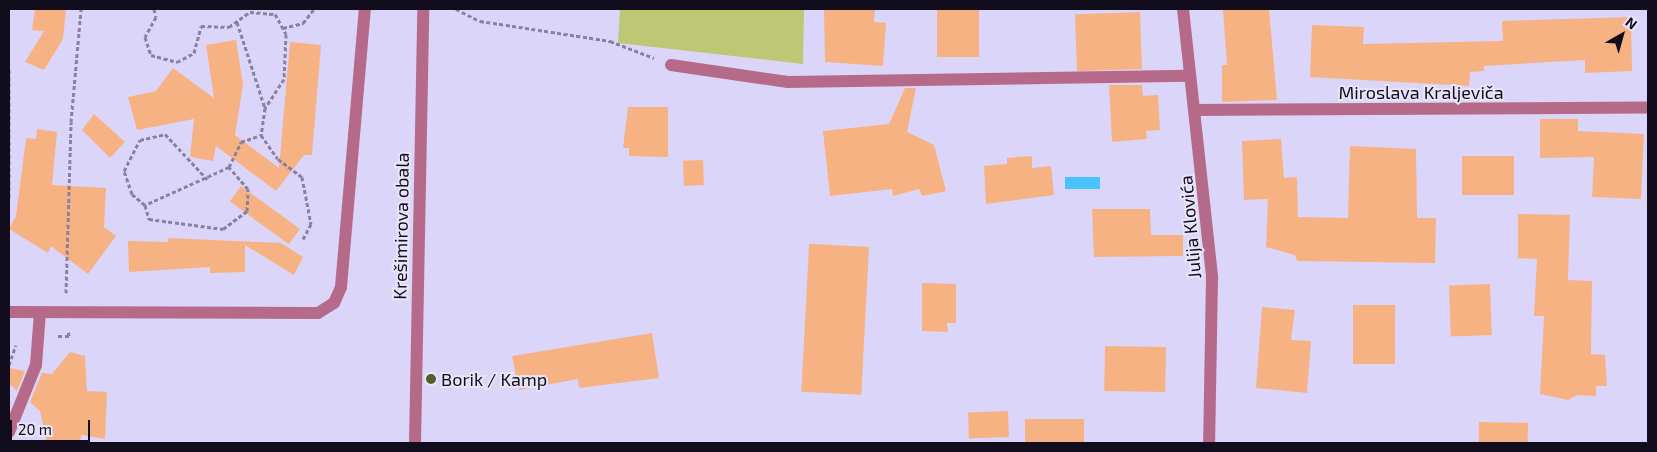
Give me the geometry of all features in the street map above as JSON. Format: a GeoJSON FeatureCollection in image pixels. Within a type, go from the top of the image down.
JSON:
{"type":"FeatureCollection","features":[{"type":"Feature","properties":{"kind":"street"},"geometry":{"type":"LineString","coordinates":[[9,312],[318,314],[334,303],[341,287],[365,9]]}},
{"type":"Feature","properties":{"kind":"street","name":"Krešimirova obala"},"geometry":{"type":"LineString","coordinates":[[415,443],[423,9]]}},
{"type":"Feature","properties":{"kind":"street","name":"Julija Klovića"},"geometry":{"type":"LineString","coordinates":[[1182,9],[1212,278],[1209,443]]}},
{"type":"Feature","properties":{"kind":"street"},"geometry":{"type":"LineString","coordinates":[[670,65],[788,82],[1188,76]]}},
{"type":"Feature","properties":{"kind":"street","name":"Miroslava Kraljeviča"},"geometry":{"type":"LineString","coordinates":[[1194,110],[1648,108]]}},
{"type":"Feature","properties":{"kind":"street"},"geometry":{"type":"LineString","coordinates":[[9,432],[36,365],[40,312]]}},
{"type":"Feature","properties":{"kind":"path"},"geometry":{"type":"LineString","coordinates":[[65,312],[71,122],[81,9]]}},
{"type":"Feature","properties":{"kind":"path"},"geometry":{"type":"LineString","coordinates":[[154,9],[156,17],[145,37],[152,55],[177,62],[194,53],[201,26],[229,27],[250,12],[275,14],[282,28],[284,79],[265,108],[261,136],[278,159],[302,177],[310,224],[302,240]]}},
{"type":"Feature","properties":{"kind":"path"},"geometry":{"type":"LineString","coordinates":[[282,28],[303,23],[314,9]]}},
{"type":"Feature","properties":{"kind":"path"},"geometry":{"type":"LineString","coordinates":[[456,9],[480,21],[610,41],[670,65]]}},
{"type":"Feature","properties":{"kind":"path"},"geometry":{"type":"LineString","coordinates":[[237,22],[265,108]]}},
{"type":"Feature","properties":{"kind":"path"},"geometry":{"type":"LineString","coordinates":[[9,70],[12,74],[9,197]]}},
{"type":"Feature","properties":{"kind":"path"},"geometry":{"type":"LineString","coordinates":[[9,80],[12,74]]}},
{"type":"Feature","properties":{"kind":"path"},"geometry":{"type":"LineString","coordinates":[[207,179],[165,134],[140,140],[124,171],[132,194],[145,205],[149,219],[223,229],[247,211],[248,189],[229,167]]}},
{"type":"Feature","properties":{"kind":"path"},"geometry":{"type":"LineString","coordinates":[[145,205],[207,179],[229,167],[241,142],[261,136]]}},
{"type":"Feature","properties":{"kind":"path"},"geometry":{"type":"LineString","coordinates":[[9,365],[20,335]]}},
{"type":"Feature","properties":{"kind":"green space"},"geometry":{"type":"Polygon","coordinates":[[[620,9],[804,9],[803,64],[618,43],[620,9]]]}},
{"type":"Feature","properties":{"kind":"water"},"geometry":{"type":"Polygon","coordinates":[[[1065,177],[1100,177],[1100,189],[1065,189],[1065,177]]]}},
{"type":"Feature","properties":{"kind":"building"},"geometry":{"type":"Polygon","coordinates":[[[35,9],[66,9],[63,39],[44,70],[25,62],[44,31],[32,30],[35,9]]]}},
{"type":"Feature","properties":{"kind":"building"},"geometry":{"type":"Polygon","coordinates":[[[824,9],[875,9],[874,22],[886,23],[883,66],[825,62],[824,9]]]}},
{"type":"Feature","properties":{"kind":"building"},"geometry":{"type":"Polygon","coordinates":[[[937,9],[979,9],[979,57],[937,57],[937,9]]]}},
{"type":"Feature","properties":{"kind":"building"},"geometry":{"type":"Polygon","coordinates":[[[1269,9],[1277,100],[1222,102],[1222,65],[1227,65],[1223,10],[1269,9]]]}},
{"type":"Feature","properties":{"kind":"building"},"geometry":{"type":"Polygon","coordinates":[[[1140,12],[1142,69],[1077,71],[1075,14],[1140,12]]]}},
{"type":"Feature","properties":{"kind":"building"},"geometry":{"type":"Polygon","coordinates":[[[1631,17],[1632,71],[1585,73],[1585,60],[1484,66],[1484,71],[1470,72],[1469,86],[1310,77],[1312,25],[1364,27],[1363,44],[1503,41],[1502,21],[1631,17]]]}},
{"type":"Feature","properties":{"kind":"building"},"geometry":{"type":"Polygon","coordinates":[[[236,40],[243,85],[235,135],[279,168],[290,42],[321,45],[312,155],[304,155],[276,191],[216,146],[213,161],[190,157],[194,119],[137,130],[128,97],[156,91],[173,68],[214,98],[206,45],[236,40]]]}},
{"type":"Feature","properties":{"kind":"building"},"geometry":{"type":"Polygon","coordinates":[[[1109,85],[1142,85],[1143,96],[1158,95],[1160,130],[1146,131],[1147,139],[1112,142],[1109,85]]]}},
{"type":"Feature","properties":{"kind":"building"},"geometry":{"type":"Polygon","coordinates":[[[905,88],[916,88],[907,132],[934,145],[946,191],[922,196],[919,189],[893,196],[892,189],[830,196],[823,131],[889,124],[905,88]]]}},
{"type":"Feature","properties":{"kind":"building"},"geometry":{"type":"Polygon","coordinates":[[[628,107],[668,107],[668,157],[629,156],[629,148],[623,148],[628,107]]]}},
{"type":"Feature","properties":{"kind":"building"},"geometry":{"type":"Polygon","coordinates":[[[94,114],[125,142],[110,158],[82,130],[94,114]]]}},
{"type":"Feature","properties":{"kind":"building"},"geometry":{"type":"Polygon","coordinates":[[[1540,119],[1578,119],[1578,131],[1644,134],[1641,199],[1592,197],[1594,157],[1540,158],[1540,119]]]}},
{"type":"Feature","properties":{"kind":"building"},"geometry":{"type":"Polygon","coordinates":[[[37,129],[57,132],[52,185],[106,188],[104,227],[116,236],[88,274],[51,246],[48,253],[9,229],[16,216],[26,138],[36,139],[37,129]]]}},
{"type":"Feature","properties":{"kind":"building"},"geometry":{"type":"Polygon","coordinates":[[[1281,139],[1284,178],[1297,177],[1298,217],[1348,218],[1350,146],[1416,149],[1417,218],[1436,218],[1435,263],[1297,261],[1295,255],[1266,247],[1268,199],[1244,200],[1242,141],[1281,139]]]}},
{"type":"Feature","properties":{"kind":"building"},"geometry":{"type":"Polygon","coordinates":[[[1032,156],[1032,168],[1051,166],[1054,195],[986,204],[984,166],[1007,164],[1007,158],[1032,156]]]}},
{"type":"Feature","properties":{"kind":"building"},"geometry":{"type":"Polygon","coordinates":[[[1462,156],[1514,156],[1514,195],[1462,195],[1462,156]]]}},
{"type":"Feature","properties":{"kind":"building"},"geometry":{"type":"Polygon","coordinates":[[[703,160],[704,185],[684,186],[683,161],[703,160]]]}},
{"type":"Feature","properties":{"kind":"building"},"geometry":{"type":"Polygon","coordinates":[[[241,186],[300,229],[289,244],[230,201],[241,186]]]}},
{"type":"Feature","properties":{"kind":"building"},"geometry":{"type":"Polygon","coordinates":[[[1092,209],[1150,209],[1151,235],[1183,235],[1183,256],[1094,257],[1092,209]]]}},
{"type":"Feature","properties":{"kind":"building"},"geometry":{"type":"Polygon","coordinates":[[[1518,214],[1570,215],[1568,280],[1592,281],[1591,354],[1605,355],[1607,386],[1596,386],[1596,396],[1577,395],[1568,400],[1540,394],[1544,316],[1534,316],[1537,259],[1518,258],[1518,214]]]}},
{"type":"Feature","properties":{"kind":"building"},"geometry":{"type":"Polygon","coordinates":[[[168,238],[281,243],[303,257],[294,275],[245,245],[245,272],[210,273],[210,267],[129,272],[128,241],[168,242],[168,238]]]}},
{"type":"Feature","properties":{"kind":"building"},"geometry":{"type":"Polygon","coordinates":[[[809,244],[869,247],[861,395],[801,392],[809,244]]]}},
{"type":"Feature","properties":{"kind":"building"},"geometry":{"type":"Polygon","coordinates":[[[922,283],[956,284],[956,323],[947,323],[948,332],[922,331],[922,283]]]}},
{"type":"Feature","properties":{"kind":"building"},"geometry":{"type":"Polygon","coordinates":[[[1490,284],[1492,335],[1451,336],[1449,285],[1490,284]]]}},
{"type":"Feature","properties":{"kind":"building"},"geometry":{"type":"Polygon","coordinates":[[[1353,305],[1395,305],[1395,364],[1353,364],[1353,305]]]}},
{"type":"Feature","properties":{"kind":"building"},"geometry":{"type":"Polygon","coordinates":[[[1262,307],[1295,310],[1291,340],[1311,341],[1307,393],[1256,388],[1262,307]]]}},
{"type":"Feature","properties":{"kind":"building"},"geometry":{"type":"Polygon","coordinates":[[[652,333],[659,378],[579,388],[578,379],[519,390],[512,356],[652,333]]]}},
{"type":"Feature","properties":{"kind":"building"},"geometry":{"type":"Polygon","coordinates":[[[1105,346],[1166,347],[1165,392],[1104,391],[1105,346]]]}},
{"type":"Feature","properties":{"kind":"building"},"geometry":{"type":"Polygon","coordinates":[[[70,352],[85,356],[87,391],[107,392],[105,439],[82,435],[79,443],[47,443],[40,411],[30,402],[42,373],[52,374],[70,352]]]}},
{"type":"Feature","properties":{"kind":"building"},"geometry":{"type":"Polygon","coordinates":[[[9,368],[25,371],[17,391],[9,383],[9,368]]]}},
{"type":"Feature","properties":{"kind":"building"},"geometry":{"type":"Polygon","coordinates":[[[1008,411],[1009,437],[969,438],[968,412],[1008,411]]]}},
{"type":"Feature","properties":{"kind":"building"},"geometry":{"type":"Polygon","coordinates":[[[1025,419],[1084,419],[1084,443],[1025,443],[1025,419]]]}},
{"type":"Feature","properties":{"kind":"building"},"geometry":{"type":"Polygon","coordinates":[[[1479,422],[1528,423],[1528,443],[1479,443],[1479,422]]]}},
{"type":"Feature","properties":{"kind":"place","name":"Borik / Kamp"},"geometry":{"type":"Point","coordinates":[431,379]}}]}
